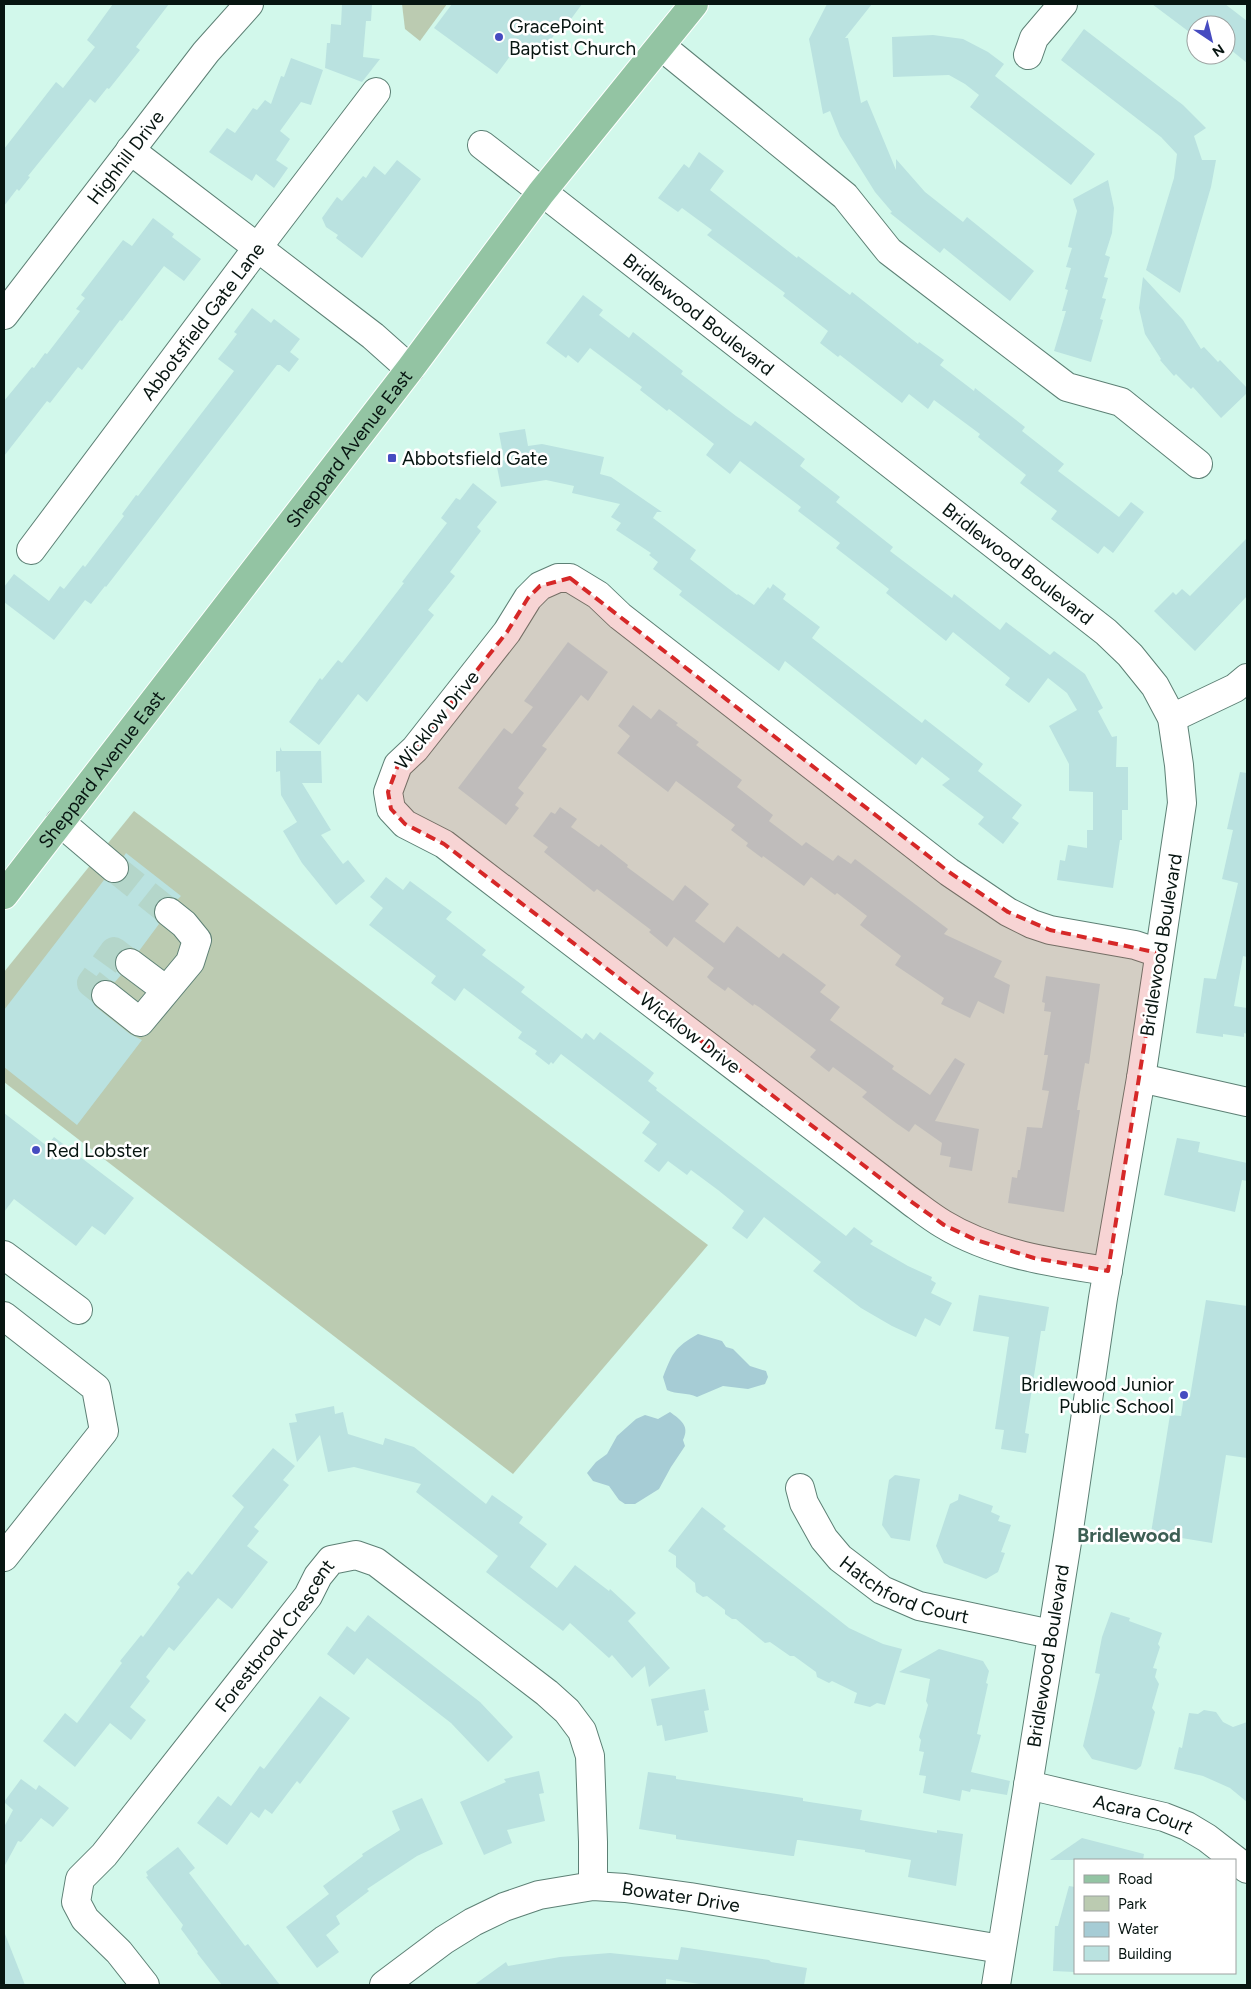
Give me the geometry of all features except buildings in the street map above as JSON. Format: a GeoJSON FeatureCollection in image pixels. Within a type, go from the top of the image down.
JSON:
{"type":"FeatureCollection","features":[{"type":"Feature","properties":{"kind":"main road","name":"Sheppard Avenue East"},"geometry":{"type":"LineString","coordinates":[[4,895],[410,369],[541,193],[694,4]]}},
{"type":"Feature","properties":{"kind":"street","name":"Highhill Drive"},"geometry":{"type":"LineString","coordinates":[[4,315],[206,52],[249,4]]}},
{"type":"Feature","properties":{"kind":"street"},"geometry":{"type":"LineString","coordinates":[[1028,56],[1034,38],[1062,4]]}},
{"type":"Feature","properties":{"kind":"street"},"geometry":{"type":"LineString","coordinates":[[661,46],[845,196],[889,251],[1067,387],[1121,402],[1198,464]]}},
{"type":"Feature","properties":{"kind":"street","name":"Abbotsfield Gate Lane"},"geometry":{"type":"LineString","coordinates":[[31,550],[376,92]]}},
{"type":"Feature","properties":{"kind":"street","name":"Bridlewood Boulevard"},"geometry":{"type":"LineString","coordinates":[[482,145],[508,164],[541,193],[888,460],[1106,632],[1130,655],[1155,686],[1172,718],[1182,803],[1141,1078],[1108,1271],[996,1985]]}},
{"type":"Feature","properties":{"kind":"street"},"geometry":{"type":"LineString","coordinates":[[130,150],[373,336],[410,369]]}},
{"type":"Feature","properties":{"kind":"street","name":"Wicklow Drive"},"geometry":{"type":"LineString","coordinates":[[1108,1271],[1010,1252],[976,1240],[944,1225],[444,844],[405,824],[391,809],[388,792],[398,765],[415,749],[501,640],[528,598],[540,586],[558,578],[570,578],[598,595],[620,616],[949,872],[1008,912],[1032,924],[1050,930],[1135,945],[1159,953]]}},
{"type":"Feature","properties":{"kind":"street"},"geometry":{"type":"LineString","coordinates":[[1172,718],[1235,688],[1247,678]]}},
{"type":"Feature","properties":{"kind":"street"},"geometry":{"type":"LineString","coordinates":[[60,822],[114,868]]}},
{"type":"Feature","properties":{"kind":"street"},"geometry":{"type":"LineString","coordinates":[[106,994],[140,1022],[190,962],[197,940],[184,924],[169,912]]}},
{"type":"Feature","properties":{"kind":"street"},"geometry":{"type":"LineString","coordinates":[[130,963],[166,990]]}},
{"type":"Feature","properties":{"kind":"street"},"geometry":{"type":"LineString","coordinates":[[1141,1078],[1247,1102]]}},
{"type":"Feature","properties":{"kind":"street"},"geometry":{"type":"LineString","coordinates":[[4,1255],[78,1310]]}},
{"type":"Feature","properties":{"kind":"street"},"geometry":{"type":"LineString","coordinates":[[4,1316],[96,1388],[104,1431],[4,1557]]}},
{"type":"Feature","properties":{"kind":"street","name":"Hatchford Court"},"geometry":{"type":"LineString","coordinates":[[800,1488],[804,1503],[824,1539],[840,1558],[882,1590],[919,1606],[1052,1634]]}},
{"type":"Feature","properties":{"kind":"street","name":"Forestbrook Crescent"},"geometry":{"type":"LineString","coordinates":[[145,1985],[119,1952],[85,1919],[76,1902],[80,1879],[104,1855],[308,1596],[318,1576],[331,1560],[356,1555],[376,1562],[568,1711],[582,1731],[590,1756],[593,1886]]}},
{"type":"Feature","properties":{"kind":"street","name":"Acara Court"},"geometry":{"type":"LineString","coordinates":[[1028,1785],[1164,1817],[1201,1834],[1234,1859]]}},
{"type":"Feature","properties":{"kind":"street","name":"Acara Court"},"geometry":{"type":"LineString","coordinates":[[1236,1861],[1247,1869]]}},
{"type":"Feature","properties":{"kind":"street","name":"Bowater Drive"},"geometry":{"type":"LineString","coordinates":[[384,1985],[444,1940],[473,1922],[504,1907],[539,1894],[593,1886],[625,1888],[690,1897],[1001,1949]]}},
{"type":"Feature","properties":{"kind":"highlighted area"},"geometry":{"type":"Polygon","coordinates":[[[570,578],[949,872],[1008,912],[1050,930],[1159,953],[1108,1271],[1034,1258],[976,1240],[944,1225],[909,1200],[444,844],[405,824],[391,809],[388,792],[398,765],[415,749],[507,632],[528,598],[540,586],[570,578]]]}},
{"type":"Feature","properties":{"kind":"green space"},"geometry":{"type":"Polygon","coordinates":[[[402,4],[447,4],[420,41],[405,29],[402,4]]]}},
{"type":"Feature","properties":{"kind":"green space"},"geometry":{"type":"Polygon","coordinates":[[[134,811],[708,1245],[513,1474],[4,1082],[4,972],[134,811]]]}},
{"type":"Feature","properties":{"kind":"water"},"geometry":{"type":"Polygon","coordinates":[[[698,1334],[722,1341],[726,1347],[733,1349],[750,1366],[766,1371],[768,1377],[765,1384],[748,1389],[723,1386],[697,1397],[667,1390],[663,1377],[672,1356],[679,1347],[698,1334]]]}},
{"type":"Feature","properties":{"kind":"water"},"geometry":{"type":"Polygon","coordinates":[[[670,1412],[685,1427],[683,1440],[685,1446],[659,1489],[635,1504],[625,1504],[619,1500],[609,1486],[593,1481],[587,1473],[596,1462],[607,1454],[617,1436],[636,1419],[645,1415],[658,1419],[670,1412]]]}},
{"type":"Feature","properties":{"kind":"tunnel"},"geometry":{"type":"LineString","coordinates":[[114,868],[169,912]]}},
{"type":"Feature","properties":{"kind":"tunnel"},"geometry":{"type":"LineString","coordinates":[[106,995],[91,983],[114,951],[130,963]]}},
{"type":"Feature","properties":{"kind":"place","name":"GracePoint Baptist Church"},"geometry":{"type":"Point","coordinates":[499,37]}},
{"type":"Feature","properties":{"kind":"place","name":"Abbotsfield Gate"},"geometry":{"type":"Point","coordinates":[392,458]}},
{"type":"Feature","properties":{"kind":"place","name":"Red Lobster"},"geometry":{"type":"Point","coordinates":[36,1150]}},
{"type":"Feature","properties":{"kind":"place","name":"Bridlewood Junior Public School"},"geometry":{"type":"Point","coordinates":[1184,1395]}},
{"type":"Feature","properties":{"kind":"district","name":"Bridlewood"},"geometry":{"type":"Point","coordinates":[1129,1535]}}]}
